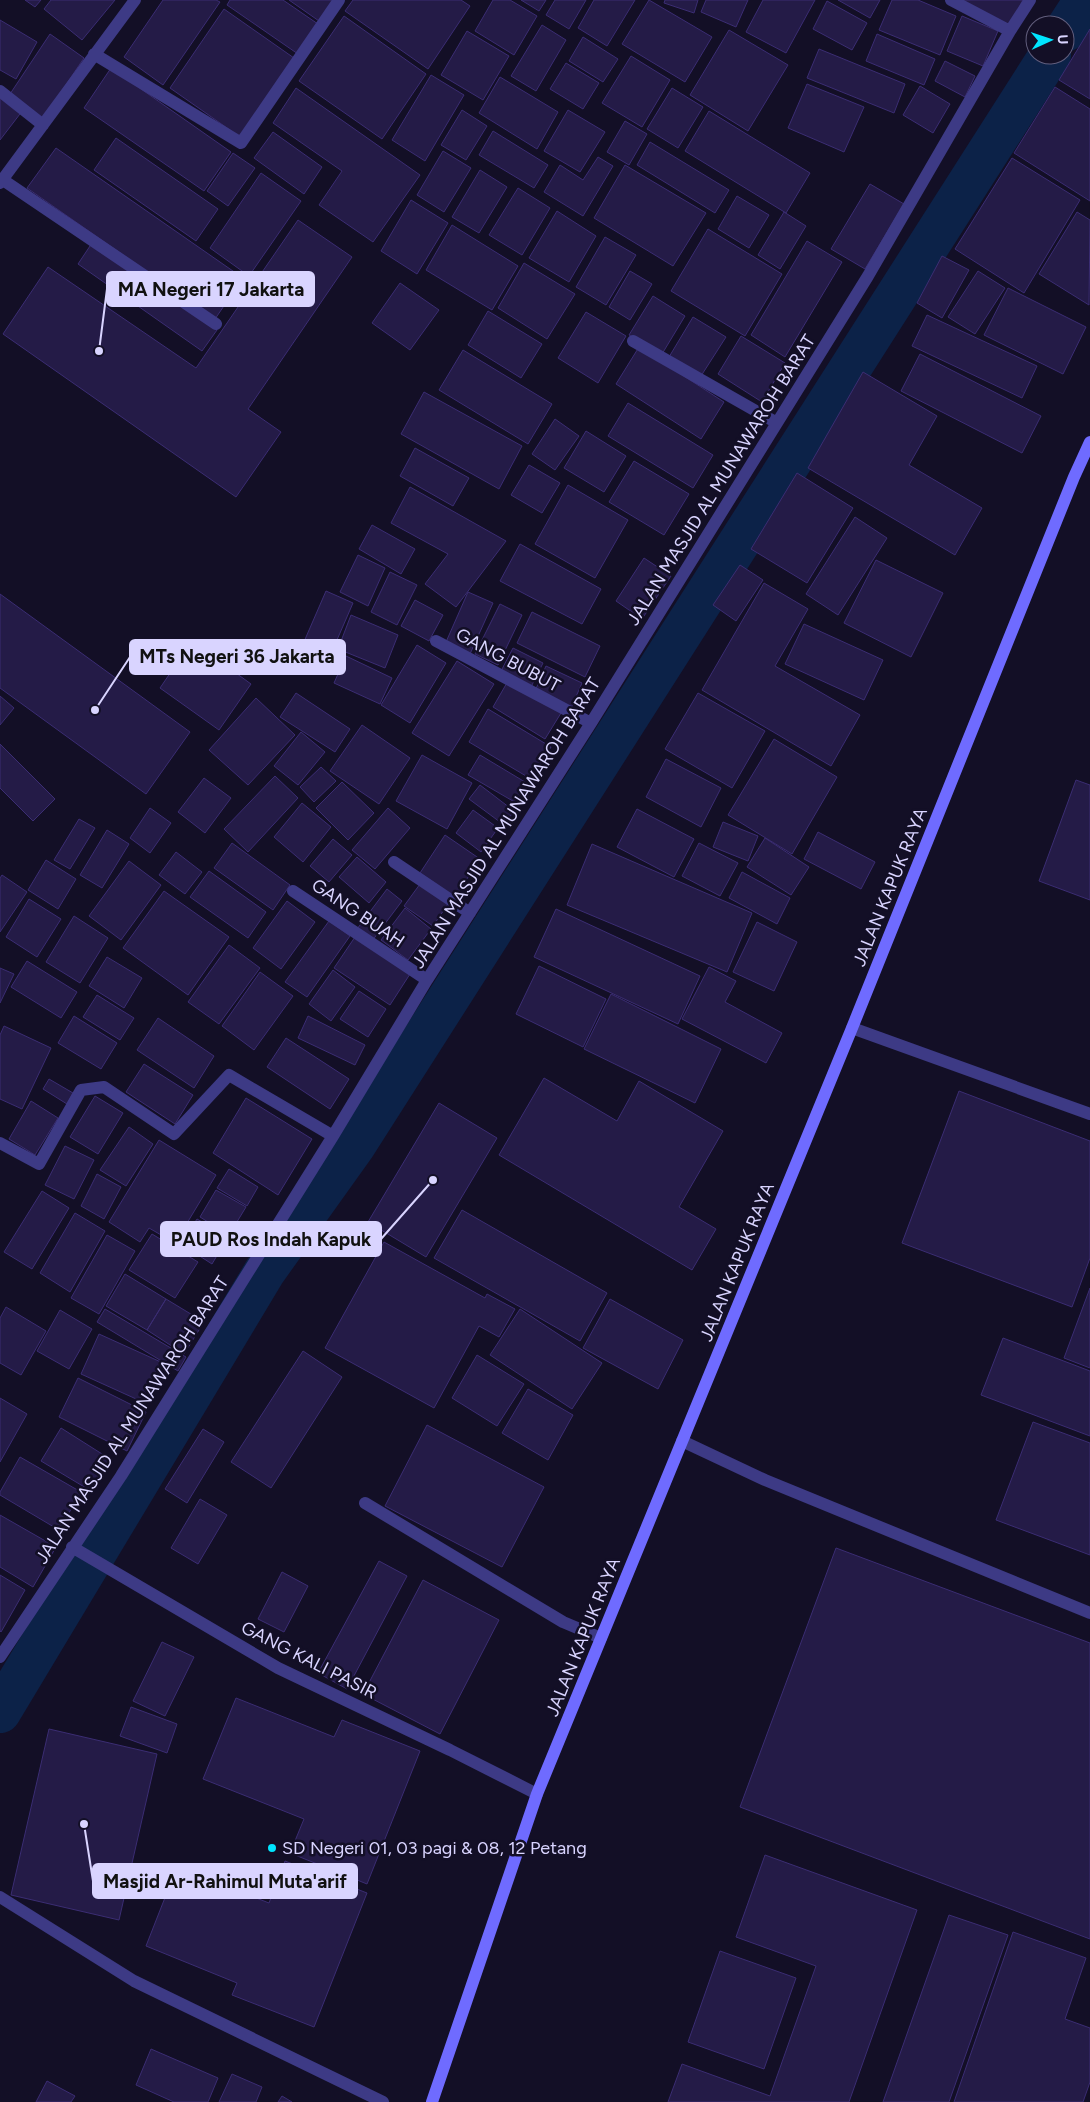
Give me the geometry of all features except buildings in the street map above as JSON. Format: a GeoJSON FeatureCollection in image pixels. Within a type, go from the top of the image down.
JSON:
{"type":"FeatureCollection","features":[{"type":"Feature","properties":{"kind":"main road","name":"JALAN KAPUK RAYA"},"geometry":{"type":"LineString","coordinates":[[432,2102],[537,1794],[852,1028],[1074,477],[1090,442]]}},
{"type":"Feature","properties":{"kind":"street"},"geometry":{"type":"LineString","coordinates":[[135,0],[43,125],[3,174],[216,324]]}},
{"type":"Feature","properties":{"kind":"street"},"geometry":{"type":"LineString","coordinates":[[94,54],[241,143],[339,0]]}},
{"type":"Feature","properties":{"kind":"street"},"geometry":{"type":"LineString","coordinates":[[951,0],[1010,31]]}},
{"type":"Feature","properties":{"kind":"street","name":"JALAN MASJID AL MUNAWAROH BARAT"},"geometry":{"type":"LineString","coordinates":[[0,1657],[76,1549],[333,1136],[427,980],[591,723],[868,276],[1010,31],[1030,0]]}},
{"type":"Feature","properties":{"kind":"street"},"geometry":{"type":"LineString","coordinates":[[0,91],[43,125]]}},
{"type":"Feature","properties":{"kind":"street"},"geometry":{"type":"LineString","coordinates":[[633,342],[777,423]]}},
{"type":"Feature","properties":{"kind":"street","name":"GANG BUBUT"},"geometry":{"type":"LineString","coordinates":[[436,642],[591,723]]}},
{"type":"Feature","properties":{"kind":"street"},"geometry":{"type":"LineString","coordinates":[[394,862],[470,913]]}},
{"type":"Feature","properties":{"kind":"street","name":"GANG BUAH"},"geometry":{"type":"LineString","coordinates":[[293,891],[427,980]]}},
{"type":"Feature","properties":{"kind":"street"},"geometry":{"type":"LineString","coordinates":[[852,1028],[1090,1114]]}},
{"type":"Feature","properties":{"kind":"street"},"geometry":{"type":"LineString","coordinates":[[0,1143],[39,1164],[81,1090],[104,1087],[174,1134],[229,1075],[333,1136]]}},
{"type":"Feature","properties":{"kind":"street"},"geometry":{"type":"LineString","coordinates":[[682,1442],[765,1480],[1090,1613]]}},
{"type":"Feature","properties":{"kind":"street"},"geometry":{"type":"LineString","coordinates":[[365,1503],[563,1622],[601,1638]]}},
{"type":"Feature","properties":{"kind":"street","name":"GANG KALI PASIR"},"geometry":{"type":"LineString","coordinates":[[76,1549],[278,1668],[537,1794]]}},
{"type":"Feature","properties":{"kind":"street"},"geometry":{"type":"LineString","coordinates":[[0,1897],[134,1980],[383,2102]]}},
{"type":"Feature","properties":{"kind":"waterway"},"geometry":{"type":"LineString","coordinates":[[1075,16],[1085,0]]}},
{"type":"Feature","properties":{"kind":"waterway"},"geometry":{"type":"LineString","coordinates":[[0,1712],[265,1271],[355,1145],[1044,65]]}},
{"type":"Feature","properties":{"kind":"place","name":"MA Negeri 17 Jakarta"},"geometry":{"type":"Point","coordinates":[99,351]}},
{"type":"Feature","properties":{"kind":"place","name":"MTs Negeri 36 Jakarta"},"geometry":{"type":"Point","coordinates":[95,710]}},
{"type":"Feature","properties":{"kind":"place","name":"PAUD Ros Indah Kapuk"},"geometry":{"type":"Point","coordinates":[433,1180]}},
{"type":"Feature","properties":{"kind":"place","name":"Masjid Ar-Rahimul Muta'arif"},"geometry":{"type":"Point","coordinates":[84,1824]}},
{"type":"Feature","properties":{"kind":"place","name":"SD Negeri 01, 03 pagi & 08, 12 Petang"},"geometry":{"type":"Point","coordinates":[272,1848]}}]}
